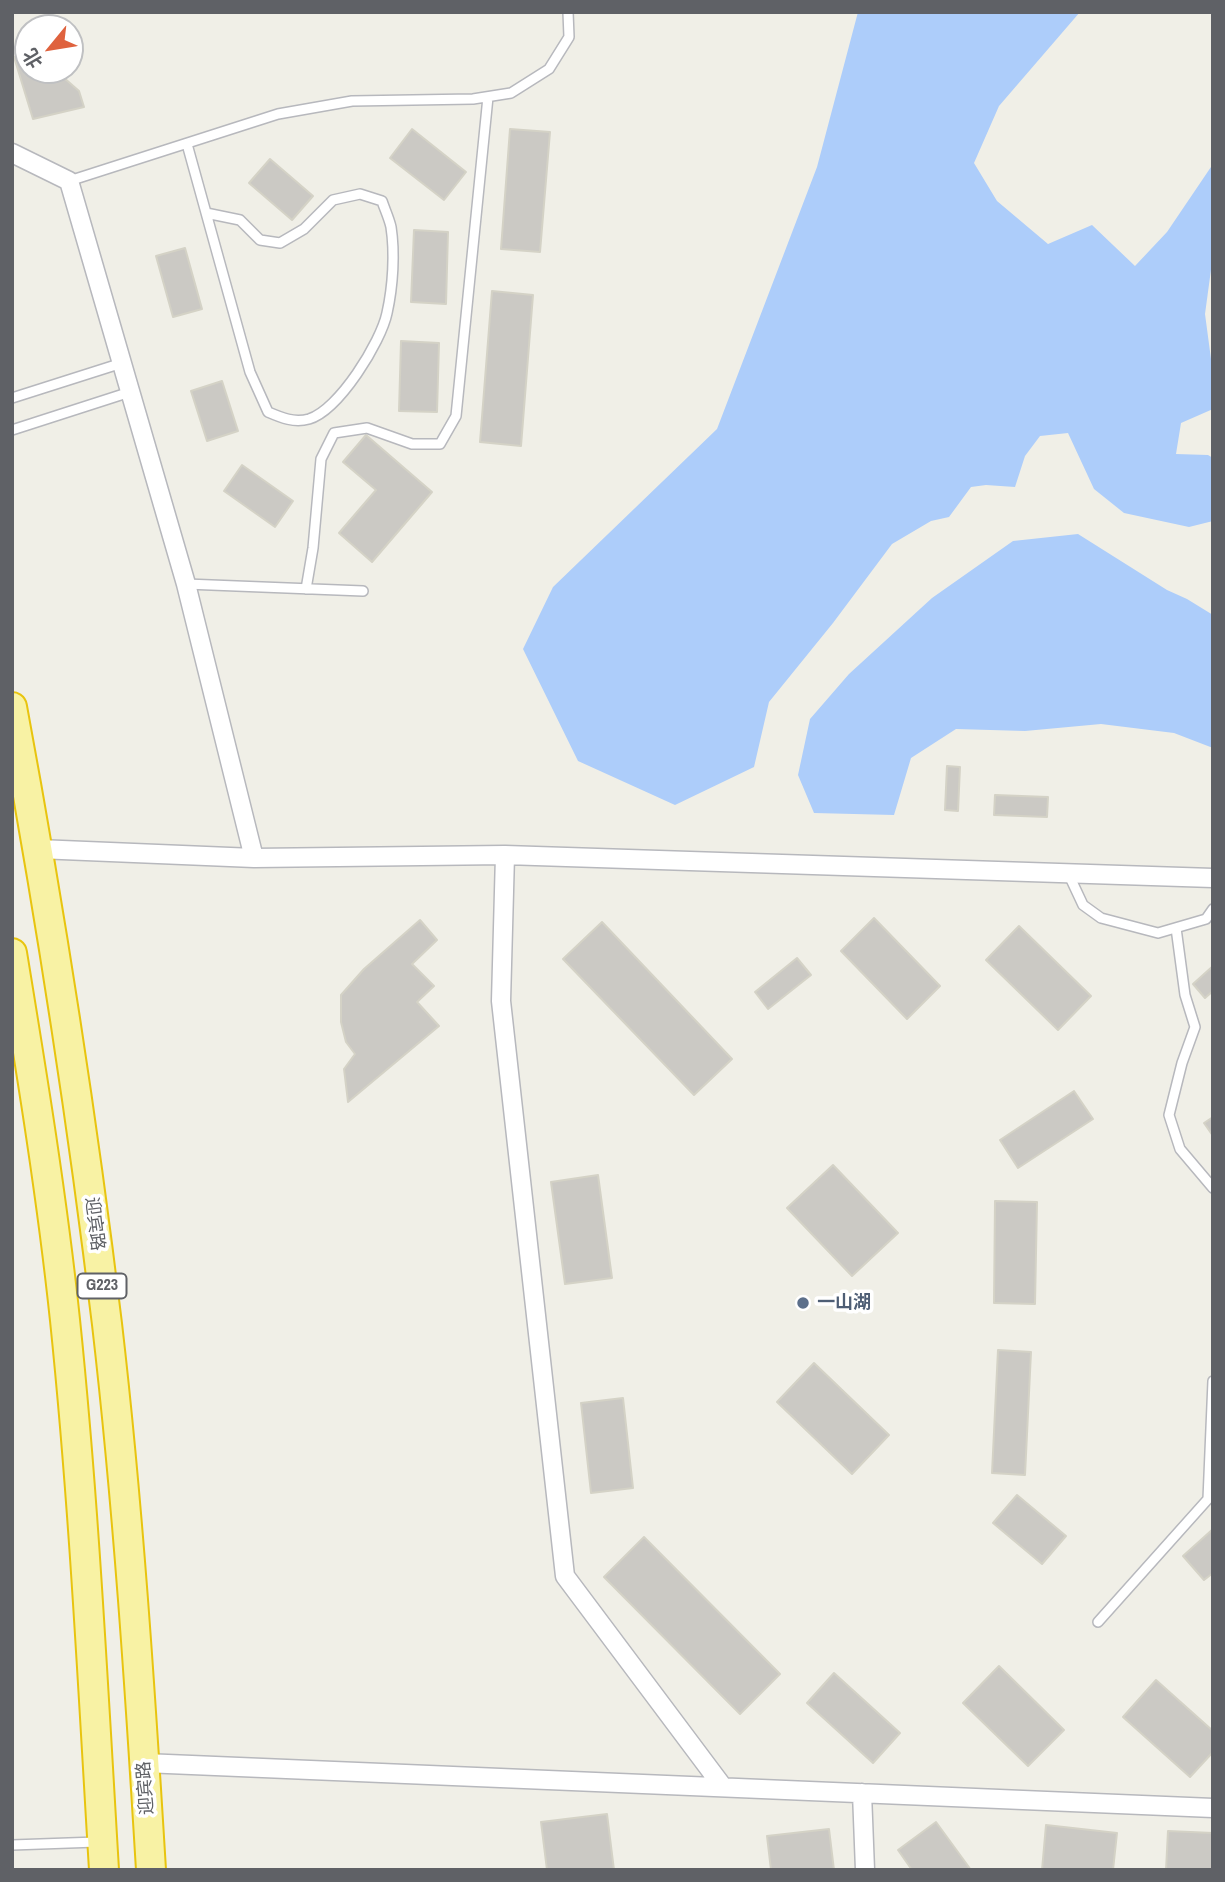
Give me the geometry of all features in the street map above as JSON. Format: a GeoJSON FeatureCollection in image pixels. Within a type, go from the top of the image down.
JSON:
{"type":"FeatureCollection","features":[{"type":"Feature","properties":{"kind":"highway","name":"迎宾路"},"geometry":{"type":"LineString","coordinates":[[12,707],[75,1074],[107,1326],[134,1609],[151,1870]]}},
{"type":"Feature","properties":{"kind":"highway","name":"G223"},"geometry":{"type":"LineString","coordinates":[[12,953],[34,1086],[65,1320],[89,1611],[103,1856]]}},
{"type":"Feature","properties":{"kind":"street"},"geometry":{"type":"LineString","coordinates":[[12,153],[69,181],[186,584],[254,858]]}},
{"type":"Feature","properties":{"kind":"street"},"geometry":{"type":"LineString","coordinates":[[37,849],[254,858],[505,855],[1213,878]]}},
{"type":"Feature","properties":{"kind":"street"},"geometry":{"type":"LineString","coordinates":[[505,855],[501,1001],[565,1576],[723,1787]]}},
{"type":"Feature","properties":{"kind":"street"},"geometry":{"type":"LineString","coordinates":[[144,1763],[1213,1808]]}},
{"type":"Feature","properties":{"kind":"street"},"geometry":{"type":"LineString","coordinates":[[862,1793],[865,1870]]}},
{"type":"Feature","properties":{"kind":"lane"},"geometry":{"type":"LineString","coordinates":[[69,181],[278,114],[352,101],[472,99],[511,93],[549,69],[569,37],[568,12]]}},
{"type":"Feature","properties":{"kind":"lane"},"geometry":{"type":"LineString","coordinates":[[306,589],[313,548],[321,459],[334,433],[367,428],[412,444],[440,444],[456,416],[488,97]]}},
{"type":"Feature","properties":{"kind":"lane"},"geometry":{"type":"LineString","coordinates":[[187,144],[206,213],[250,372],[268,412],[287,421],[311,418],[334,403],[362,365],[387,315],[392,265],[391,226],[382,201],[360,194],[333,200],[304,229],[280,243],[260,240],[240,220],[206,213]]}},
{"type":"Feature","properties":{"kind":"lane"},"geometry":{"type":"LineString","coordinates":[[12,398],[122,363]]}},
{"type":"Feature","properties":{"kind":"lane"},"geometry":{"type":"LineString","coordinates":[[12,430],[130,392]]}},
{"type":"Feature","properties":{"kind":"lane"},"geometry":{"type":"LineString","coordinates":[[186,584],[363,591]]}},
{"type":"Feature","properties":{"kind":"lane"},"geometry":{"type":"LineString","coordinates":[[1068,873],[1083,905],[1101,918],[1158,933],[1206,919],[1213,909]]}},
{"type":"Feature","properties":{"kind":"lane"},"geometry":{"type":"LineString","coordinates":[[1176,928],[1185,995],[1195,1027],[1182,1063],[1169,1115],[1180,1149],[1213,1188]]}},
{"type":"Feature","properties":{"kind":"lane"},"geometry":{"type":"LineString","coordinates":[[1098,1622],[1208,1499],[1213,1381]]}},
{"type":"Feature","properties":{"kind":"lane"},"geometry":{"type":"LineString","coordinates":[[12,1845],[103,1856]]}},
{"type":"Feature","properties":{"kind":"water"},"geometry":{"type":"Polygon","coordinates":[[[858,12],[1080,12],[999,106],[974,163],[997,201],[1048,244],[1092,225],[1135,266],[1167,232],[1213,164],[1213,255],[1205,314],[1213,374],[1213,409],[1181,423],[1176,454],[1208,455],[1213,458],[1213,521],[1189,527],[1124,513],[1094,489],[1068,433],[1040,436],[1025,456],[1015,487],[971,487],[949,517],[931,521],[892,544],[769,702],[754,767],[675,805],[578,761],[523,649],[553,587],[717,429],[817,167],[858,12]]]}},
{"type":"Feature","properties":{"kind":"water"},"geometry":{"type":"Polygon","coordinates":[[[1078,534],[1167,590],[1213,615],[1213,748],[1174,733],[1101,724],[1025,731],[956,729],[911,758],[894,815],[814,813],[798,775],[810,719],[849,674],[932,598],[1013,541],[1078,534]]]}},
{"type":"Feature","properties":{"kind":"building"},"geometry":{"type":"Polygon","coordinates":[[[22,84],[71,84],[79,91],[84,107],[33,119],[22,84]]]}},
{"type":"Feature","properties":{"kind":"building"},"geometry":{"type":"Polygon","coordinates":[[[412,129],[466,172],[444,200],[390,158],[412,129]]]}},
{"type":"Feature","properties":{"kind":"building"},"geometry":{"type":"Polygon","coordinates":[[[510,129],[550,132],[540,252],[501,249],[510,129]]]}},
{"type":"Feature","properties":{"kind":"building"},"geometry":{"type":"Polygon","coordinates":[[[270,159],[313,196],[292,220],[249,183],[270,159]]]}},
{"type":"Feature","properties":{"kind":"building"},"geometry":{"type":"Polygon","coordinates":[[[414,230],[448,232],[446,304],[411,302],[414,230]]]}},
{"type":"Feature","properties":{"kind":"building"},"geometry":{"type":"Polygon","coordinates":[[[185,248],[202,309],[173,317],[156,256],[185,248]]]}},
{"type":"Feature","properties":{"kind":"building"},"geometry":{"type":"Polygon","coordinates":[[[492,291],[533,295],[521,446],[480,442],[492,291]]]}},
{"type":"Feature","properties":{"kind":"building"},"geometry":{"type":"Polygon","coordinates":[[[401,341],[439,343],[437,412],[399,411],[401,341]]]}},
{"type":"Feature","properties":{"kind":"building"},"geometry":{"type":"Polygon","coordinates":[[[222,381],[238,431],[207,441],[191,391],[222,381]]]}},
{"type":"Feature","properties":{"kind":"building"},"geometry":{"type":"Polygon","coordinates":[[[366,435],[432,492],[372,562],[339,533],[376,490],[343,462],[366,435]]]}},
{"type":"Feature","properties":{"kind":"building"},"geometry":{"type":"Polygon","coordinates":[[[242,465],[293,501],[275,527],[224,491],[242,465]]]}},
{"type":"Feature","properties":{"kind":"building"},"geometry":{"type":"Polygon","coordinates":[[[947,766],[960,767],[958,811],[945,810],[947,766]]]}},
{"type":"Feature","properties":{"kind":"building"},"geometry":{"type":"Polygon","coordinates":[[[995,795],[1048,797],[1047,817],[994,815],[995,795]]]}},
{"type":"Feature","properties":{"kind":"building"},"geometry":{"type":"Polygon","coordinates":[[[874,918],[940,986],[907,1019],[841,951],[874,918]]]}},
{"type":"Feature","properties":{"kind":"building"},"geometry":{"type":"Polygon","coordinates":[[[420,920],[437,940],[412,964],[434,986],[417,1002],[439,1026],[348,1102],[344,1069],[355,1054],[346,1042],[341,1022],[341,995],[364,969],[420,920]]]}},
{"type":"Feature","properties":{"kind":"building"},"geometry":{"type":"Polygon","coordinates":[[[602,922],[732,1059],[694,1095],[563,959],[602,922]]]}},
{"type":"Feature","properties":{"kind":"building"},"geometry":{"type":"Polygon","coordinates":[[[1019,926],[1091,996],[1058,1030],[986,960],[1019,926]]]}},
{"type":"Feature","properties":{"kind":"building"},"geometry":{"type":"Polygon","coordinates":[[[797,958],[811,975],[768,1009],[755,992],[797,958]]]}},
{"type":"Feature","properties":{"kind":"building"},"geometry":{"type":"Polygon","coordinates":[[[1213,966],[1213,991],[1205,998],[1193,984],[1213,966]]]}},
{"type":"Feature","properties":{"kind":"building"},"geometry":{"type":"Polygon","coordinates":[[[1074,1091],[1093,1119],[1018,1168],[1000,1140],[1074,1091]]]}},
{"type":"Feature","properties":{"kind":"building"},"geometry":{"type":"Polygon","coordinates":[[[1213,1117],[1213,1136],[1204,1123],[1213,1117]]]}},
{"type":"Feature","properties":{"kind":"building"},"geometry":{"type":"Polygon","coordinates":[[[833,1165],[898,1233],[852,1276],[787,1208],[833,1165]]]}},
{"type":"Feature","properties":{"kind":"building"},"geometry":{"type":"Polygon","coordinates":[[[598,1175],[612,1278],[565,1284],[551,1182],[598,1175]]]}},
{"type":"Feature","properties":{"kind":"building"},"geometry":{"type":"Polygon","coordinates":[[[995,1201],[1037,1202],[1035,1304],[994,1303],[995,1201]]]}},
{"type":"Feature","properties":{"kind":"building"},"geometry":{"type":"Polygon","coordinates":[[[998,1350],[1031,1352],[1025,1475],[992,1473],[998,1350]]]}},
{"type":"Feature","properties":{"kind":"building"},"geometry":{"type":"Polygon","coordinates":[[[814,1363],[889,1435],[852,1474],[777,1402],[814,1363]]]}},
{"type":"Feature","properties":{"kind":"building"},"geometry":{"type":"Polygon","coordinates":[[[623,1398],[633,1488],[591,1493],[581,1403],[623,1398]]]}},
{"type":"Feature","properties":{"kind":"building"},"geometry":{"type":"Polygon","coordinates":[[[1017,1495],[1066,1536],[1042,1564],[993,1523],[1017,1495]]]}},
{"type":"Feature","properties":{"kind":"building"},"geometry":{"type":"Polygon","coordinates":[[[1213,1529],[1213,1573],[1204,1580],[1183,1556],[1213,1529]]]}},
{"type":"Feature","properties":{"kind":"building"},"geometry":{"type":"Polygon","coordinates":[[[644,1537],[780,1674],[740,1714],[604,1577],[644,1537]]]}},
{"type":"Feature","properties":{"kind":"building"},"geometry":{"type":"Polygon","coordinates":[[[999,1666],[1064,1730],[1028,1766],[963,1703],[999,1666]]]}},
{"type":"Feature","properties":{"kind":"building"},"geometry":{"type":"Polygon","coordinates":[[[834,1673],[900,1733],[873,1763],[807,1703],[834,1673]]]}},
{"type":"Feature","properties":{"kind":"building"},"geometry":{"type":"Polygon","coordinates":[[[1156,1680],[1213,1731],[1213,1752],[1190,1777],[1123,1717],[1156,1680]]]}},
{"type":"Feature","properties":{"kind":"building"},"geometry":{"type":"Polygon","coordinates":[[[607,1814],[614,1870],[547,1870],[541,1822],[607,1814]]]}},
{"type":"Feature","properties":{"kind":"building"},"geometry":{"type":"Polygon","coordinates":[[[936,1822],[971,1870],[912,1870],[898,1850],[936,1822]]]}},
{"type":"Feature","properties":{"kind":"building"},"geometry":{"type":"Polygon","coordinates":[[[1046,1825],[1117,1833],[1113,1870],[1042,1870],[1046,1825]]]}},
{"type":"Feature","properties":{"kind":"building"},"geometry":{"type":"Polygon","coordinates":[[[829,1829],[834,1870],[771,1870],[767,1836],[829,1829]]]}},
{"type":"Feature","properties":{"kind":"building"},"geometry":{"type":"Polygon","coordinates":[[[1168,1831],[1213,1833],[1213,1870],[1166,1870],[1168,1831]]]}},
{"type":"Feature","properties":{"kind":"place","name":"一山湖"},"geometry":{"type":"Point","coordinates":[803,1303]}}]}
